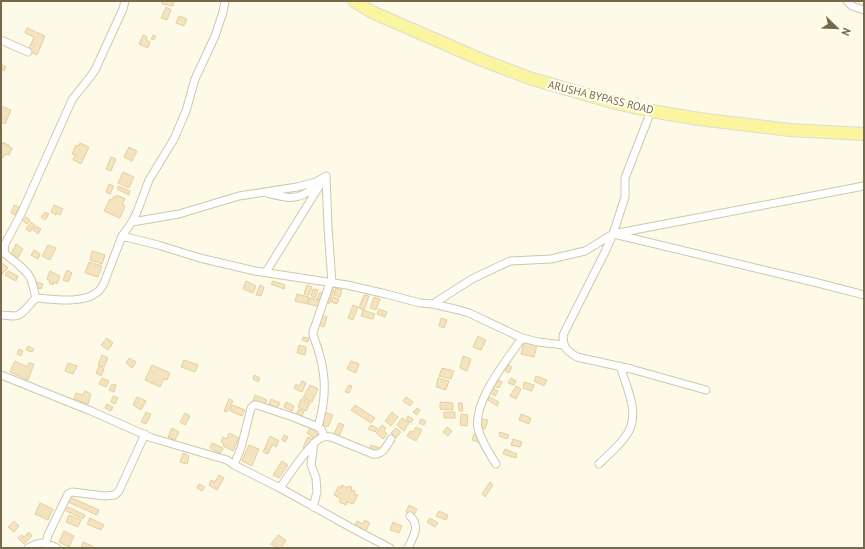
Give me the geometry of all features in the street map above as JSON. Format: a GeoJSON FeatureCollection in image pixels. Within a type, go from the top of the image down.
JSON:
{"type":"FeatureCollection","features":[{"type":"Feature","properties":{"kind":"main road","name":"ARUSHA BYPASS ROAD"},"geometry":{"type":"LineString","coordinates":[[354,1],[372,12],[482,60],[532,79],[616,103],[651,111],[699,119],[790,130],[864,134]]}},
{"type":"Feature","properties":{"kind":"street"},"geometry":{"type":"LineString","coordinates":[[36,298],[28,275],[2,251],[21,214],[72,100],[95,70],[124,9],[125,1]]}},
{"type":"Feature","properties":{"kind":"street"},"geometry":{"type":"LineString","coordinates":[[1,315],[16,316],[23,313],[30,303],[36,298],[72,300],[87,298],[96,294],[101,289],[122,236],[137,212],[149,180],[174,139],[186,111],[195,79],[215,36],[225,1]]}},
{"type":"Feature","properties":{"kind":"street"},"geometry":{"type":"LineString","coordinates":[[847,1],[852,6],[864,10]]}},
{"type":"Feature","properties":{"kind":"street"},"geometry":{"type":"LineString","coordinates":[[1,40],[28,52]]}},
{"type":"Feature","properties":{"kind":"street"},"geometry":{"type":"LineString","coordinates":[[651,111],[625,178],[625,197],[613,234],[564,335],[564,345],[570,353],[577,357],[620,366],[706,390]]}},
{"type":"Feature","properties":{"kind":"street"},"geometry":{"type":"LineString","coordinates":[[132,222],[179,214],[239,196],[297,187],[316,182],[326,176]]}},
{"type":"Feature","properties":{"kind":"street"},"geometry":{"type":"LineString","coordinates":[[266,272],[326,176]]}},
{"type":"Feature","properties":{"kind":"street"},"geometry":{"type":"LineString","coordinates":[[318,427],[324,404],[325,390],[322,360],[313,332],[331,283],[326,176]]}},
{"type":"Feature","properties":{"kind":"street"},"geometry":{"type":"LineString","coordinates":[[433,304],[472,279],[510,261],[551,259],[585,251],[613,234],[864,186]]}},
{"type":"Feature","properties":{"kind":"street"},"geometry":{"type":"LineString","coordinates":[[613,234],[818,283],[864,296]]}},
{"type":"Feature","properties":{"kind":"street"},"geometry":{"type":"LineString","coordinates":[[122,236],[200,258],[266,272],[386,294],[420,303],[433,304],[459,310],[469,313],[522,338],[538,342],[564,345]]}},
{"type":"Feature","properties":{"kind":"street"},"geometry":{"type":"LineString","coordinates":[[496,464],[482,440],[478,429],[479,412],[490,386],[522,338]]}},
{"type":"Feature","properties":{"kind":"street"},"geometry":{"type":"LineString","coordinates":[[599,464],[625,437],[631,426],[633,416],[632,406],[620,366]]}},
{"type":"Feature","properties":{"kind":"street"},"geometry":{"type":"LineString","coordinates":[[1,375],[91,411],[152,438],[227,460],[390,548]]}},
{"type":"Feature","properties":{"kind":"street"},"geometry":{"type":"LineString","coordinates":[[234,465],[242,448],[251,408],[254,405],[318,427],[321,429],[324,436]]}},
{"type":"Feature","properties":{"kind":"street"},"geometry":{"type":"LineString","coordinates":[[46,543],[48,535],[68,494],[72,492],[105,496],[115,495],[119,491],[144,434]]}},
{"type":"Feature","properties":{"kind":"street"},"geometry":{"type":"LineString","coordinates":[[280,488],[314,443],[324,436],[373,454],[381,453],[385,449],[390,439]]}},
{"type":"Feature","properties":{"kind":"street"},"geometry":{"type":"LineString","coordinates":[[313,507],[317,492],[316,478],[311,465],[314,443]]}},
{"type":"Feature","properties":{"kind":"street"},"geometry":{"type":"LineString","coordinates":[[408,548],[416,530],[414,519],[410,516]]}},
{"type":"Feature","properties":{"kind":"street"},"geometry":{"type":"LineString","coordinates":[[28,548],[39,542],[58,548]]}},
{"type":"Feature","properties":{"kind":"building"},"geometry":{"type":"Polygon","coordinates":[[[163,1],[174,1],[173,6],[162,4],[163,1]]]}},
{"type":"Feature","properties":{"kind":"building"},"geometry":{"type":"Polygon","coordinates":[[[166,7],[171,10],[167,20],[161,18],[166,7]]]}},
{"type":"Feature","properties":{"kind":"building"},"geometry":{"type":"Polygon","coordinates":[[[179,16],[187,19],[184,26],[176,23],[179,16]]]}},
{"type":"Feature","properties":{"kind":"building"},"geometry":{"type":"Polygon","coordinates":[[[27,28],[45,36],[37,55],[28,51],[34,37],[25,33],[27,28]]]}},
{"type":"Feature","properties":{"kind":"building"},"geometry":{"type":"Polygon","coordinates":[[[143,35],[147,37],[146,40],[150,42],[148,48],[139,44],[143,35]]]}},
{"type":"Feature","properties":{"kind":"building"},"geometry":{"type":"Polygon","coordinates":[[[153,35],[156,36],[154,40],[151,39],[153,35]]]}},
{"type":"Feature","properties":{"kind":"building"},"geometry":{"type":"Polygon","coordinates":[[[1,64],[6,67],[4,71],[1,69],[1,64]]]}},
{"type":"Feature","properties":{"kind":"building"},"geometry":{"type":"Polygon","coordinates":[[[1,106],[11,110],[5,124],[1,122],[1,106]]]}},
{"type":"Feature","properties":{"kind":"building"},"geometry":{"type":"Polygon","coordinates":[[[1,142],[12,148],[9,155],[5,154],[3,158],[1,157],[1,142]]]}},
{"type":"Feature","properties":{"kind":"building"},"geometry":{"type":"Polygon","coordinates":[[[80,143],[89,147],[81,164],[73,160],[75,155],[72,154],[76,145],[79,146],[80,143]]]}},
{"type":"Feature","properties":{"kind":"building"},"geometry":{"type":"Polygon","coordinates":[[[129,147],[137,151],[132,161],[124,157],[129,147]]]}},
{"type":"Feature","properties":{"kind":"building"},"geometry":{"type":"Polygon","coordinates":[[[111,157],[116,159],[111,171],[106,169],[111,157]]]}},
{"type":"Feature","properties":{"kind":"building"},"geometry":{"type":"Polygon","coordinates":[[[123,172],[134,177],[129,188],[118,183],[123,172]]]}},
{"type":"Feature","properties":{"kind":"building"},"geometry":{"type":"Polygon","coordinates":[[[109,184],[114,186],[110,194],[106,192],[109,184]]]}},
{"type":"Feature","properties":{"kind":"building"},"geometry":{"type":"Polygon","coordinates":[[[118,186],[130,191],[129,195],[117,189],[118,186]]]}},
{"type":"Feature","properties":{"kind":"building"},"geometry":{"type":"Polygon","coordinates":[[[117,195],[125,199],[122,204],[125,206],[120,218],[104,211],[110,199],[112,200],[114,196],[116,197],[117,195]]]}},
{"type":"Feature","properties":{"kind":"building"},"geometry":{"type":"Polygon","coordinates":[[[14,205],[19,207],[15,215],[11,213],[14,205]]]}},
{"type":"Feature","properties":{"kind":"building"},"geometry":{"type":"Polygon","coordinates":[[[54,205],[63,209],[60,215],[56,213],[56,215],[51,212],[54,205]]]}},
{"type":"Feature","properties":{"kind":"building"},"geometry":{"type":"Polygon","coordinates":[[[45,212],[49,214],[45,220],[41,217],[45,212]]]}},
{"type":"Feature","properties":{"kind":"building"},"geometry":{"type":"Polygon","coordinates":[[[26,217],[30,220],[27,224],[23,221],[26,217]]]}},
{"type":"Feature","properties":{"kind":"building"},"geometry":{"type":"Polygon","coordinates":[[[31,222],[35,225],[30,232],[26,229],[31,222]]]}},
{"type":"Feature","properties":{"kind":"building"},"geometry":{"type":"Polygon","coordinates":[[[36,226],[41,229],[38,234],[33,230],[36,226]]]}},
{"type":"Feature","properties":{"kind":"building"},"geometry":{"type":"Polygon","coordinates":[[[16,244],[23,249],[18,258],[11,254],[16,244]]]}},
{"type":"Feature","properties":{"kind":"building"},"geometry":{"type":"Polygon","coordinates":[[[48,245],[56,248],[50,260],[42,256],[48,245]]]}},
{"type":"Feature","properties":{"kind":"building"},"geometry":{"type":"Polygon","coordinates":[[[34,250],[40,254],[38,259],[31,255],[34,250]]]}},
{"type":"Feature","properties":{"kind":"building"},"geometry":{"type":"Polygon","coordinates":[[[92,251],[105,255],[102,264],[90,260],[92,251]]]}},
{"type":"Feature","properties":{"kind":"building"},"geometry":{"type":"Polygon","coordinates":[[[1,262],[8,268],[1,275],[1,262]]]}},
{"type":"Feature","properties":{"kind":"building"},"geometry":{"type":"Polygon","coordinates":[[[89,262],[102,266],[98,277],[85,273],[89,262]]]}},
{"type":"Feature","properties":{"kind":"building"},"geometry":{"type":"Polygon","coordinates":[[[67,270],[72,273],[68,282],[63,280],[67,270]]]}},
{"type":"Feature","properties":{"kind":"building"},"geometry":{"type":"Polygon","coordinates":[[[8,271],[18,276],[16,281],[5,275],[8,271]]]}},
{"type":"Feature","properties":{"kind":"building"},"geometry":{"type":"Polygon","coordinates":[[[50,271],[60,276],[57,284],[54,282],[53,285],[49,283],[50,281],[47,279],[50,271]]]}},
{"type":"Feature","properties":{"kind":"building"},"geometry":{"type":"Polygon","coordinates":[[[246,281],[256,286],[253,293],[243,289],[246,281]]]}},
{"type":"Feature","properties":{"kind":"building"},"geometry":{"type":"Polygon","coordinates":[[[273,281],[285,285],[284,289],[271,284],[273,281]]]}},
{"type":"Feature","properties":{"kind":"building"},"geometry":{"type":"Polygon","coordinates":[[[37,282],[43,284],[41,289],[35,287],[37,282]]]}},
{"type":"Feature","properties":{"kind":"building"},"geometry":{"type":"Polygon","coordinates":[[[260,285],[264,287],[261,296],[256,295],[260,285]]]}},
{"type":"Feature","properties":{"kind":"building"},"geometry":{"type":"Polygon","coordinates":[[[307,285],[312,287],[309,295],[304,294],[307,285]]]}},
{"type":"Feature","properties":{"kind":"building"},"geometry":{"type":"Polygon","coordinates":[[[336,288],[342,290],[340,297],[334,295],[336,288]]]}},
{"type":"Feature","properties":{"kind":"building"},"geometry":{"type":"Polygon","coordinates":[[[313,289],[318,290],[315,298],[311,296],[313,289]]]}},
{"type":"Feature","properties":{"kind":"building"},"geometry":{"type":"Polygon","coordinates":[[[331,289],[334,290],[329,304],[326,302],[331,289]]]}},
{"type":"Feature","properties":{"kind":"building"},"geometry":{"type":"Polygon","coordinates":[[[320,292],[324,294],[322,300],[317,299],[320,292]]]}},
{"type":"Feature","properties":{"kind":"building"},"geometry":{"type":"Polygon","coordinates":[[[297,294],[309,297],[307,304],[295,301],[297,294]]]}},
{"type":"Feature","properties":{"kind":"building"},"geometry":{"type":"Polygon","coordinates":[[[364,295],[369,296],[364,310],[359,308],[364,295]]]}},
{"type":"Feature","properties":{"kind":"building"},"geometry":{"type":"Polygon","coordinates":[[[333,297],[339,299],[337,304],[331,302],[333,297]]]}},
{"type":"Feature","properties":{"kind":"building"},"geometry":{"type":"Polygon","coordinates":[[[374,297],[380,299],[376,310],[370,308],[374,297]]]}},
{"type":"Feature","properties":{"kind":"building"},"geometry":{"type":"Polygon","coordinates":[[[310,298],[322,301],[320,307],[308,304],[310,298]]]}},
{"type":"Feature","properties":{"kind":"building"},"geometry":{"type":"Polygon","coordinates":[[[353,305],[358,307],[353,320],[348,318],[353,305]]]}},
{"type":"Feature","properties":{"kind":"building"},"geometry":{"type":"Polygon","coordinates":[[[379,309],[387,312],[385,317],[377,314],[379,309]]]}},
{"type":"Feature","properties":{"kind":"building"},"geometry":{"type":"Polygon","coordinates":[[[363,310],[375,314],[373,319],[361,316],[363,310]]]}},
{"type":"Feature","properties":{"kind":"building"},"geometry":{"type":"Polygon","coordinates":[[[322,315],[327,317],[324,327],[318,325],[322,315]]]}},
{"type":"Feature","properties":{"kind":"building"},"geometry":{"type":"Polygon","coordinates":[[[441,318],[447,320],[444,328],[439,326],[441,318]]]}},
{"type":"Feature","properties":{"kind":"building"},"geometry":{"type":"Polygon","coordinates":[[[478,336],[486,340],[481,350],[473,347],[478,336]]]}},
{"type":"Feature","properties":{"kind":"building"},"geometry":{"type":"Polygon","coordinates":[[[303,337],[309,338],[308,342],[302,340],[303,337]]]}},
{"type":"Feature","properties":{"kind":"building"},"geometry":{"type":"Polygon","coordinates":[[[107,338],[113,343],[108,350],[101,345],[107,338]]]}},
{"type":"Feature","properties":{"kind":"building"},"geometry":{"type":"Polygon","coordinates":[[[524,342],[537,345],[534,357],[521,354],[524,342]]]}},
{"type":"Feature","properties":{"kind":"building"},"geometry":{"type":"Polygon","coordinates":[[[299,345],[306,347],[305,355],[297,353],[299,345]]]}},
{"type":"Feature","properties":{"kind":"building"},"geometry":{"type":"Polygon","coordinates":[[[28,346],[34,349],[32,352],[26,350],[28,346]]]}},
{"type":"Feature","properties":{"kind":"building"},"geometry":{"type":"Polygon","coordinates":[[[19,349],[23,351],[21,356],[17,354],[19,349]]]}},
{"type":"Feature","properties":{"kind":"building"},"geometry":{"type":"Polygon","coordinates":[[[102,355],[108,358],[104,367],[98,365],[102,355]]]}},
{"type":"Feature","properties":{"kind":"building"},"geometry":{"type":"Polygon","coordinates":[[[463,356],[471,359],[467,371],[460,368],[463,356]]]}},
{"type":"Feature","properties":{"kind":"building"},"geometry":{"type":"Polygon","coordinates":[[[129,358],[136,362],[132,368],[126,363],[129,358]]]}},
{"type":"Feature","properties":{"kind":"building"},"geometry":{"type":"Polygon","coordinates":[[[184,360],[198,365],[195,372],[181,367],[184,360]]]}},
{"type":"Feature","properties":{"kind":"building"},"geometry":{"type":"Polygon","coordinates":[[[15,361],[27,367],[29,363],[34,364],[28,380],[10,372],[15,361]]]}},
{"type":"Feature","properties":{"kind":"building"},"geometry":{"type":"Polygon","coordinates":[[[351,361],[359,364],[356,373],[347,369],[351,361]]]}},
{"type":"Feature","properties":{"kind":"building"},"geometry":{"type":"Polygon","coordinates":[[[68,363],[77,366],[73,374],[65,371],[68,363]]]}},
{"type":"Feature","properties":{"kind":"building"},"geometry":{"type":"Polygon","coordinates":[[[152,365],[170,373],[167,380],[164,379],[160,387],[145,380],[152,365]]]}},
{"type":"Feature","properties":{"kind":"building"},"geometry":{"type":"Polygon","coordinates":[[[508,365],[512,367],[509,373],[505,371],[508,365]]]}},
{"type":"Feature","properties":{"kind":"building"},"geometry":{"type":"Polygon","coordinates":[[[99,366],[104,369],[101,376],[96,373],[99,366]]]}},
{"type":"Feature","properties":{"kind":"building"},"geometry":{"type":"Polygon","coordinates":[[[442,368],[454,371],[451,379],[439,376],[442,368]]]}},
{"type":"Feature","properties":{"kind":"building"},"geometry":{"type":"Polygon","coordinates":[[[254,375],[260,378],[258,382],[253,379],[254,375]]]}},
{"type":"Feature","properties":{"kind":"building"},"geometry":{"type":"Polygon","coordinates":[[[536,376],[547,380],[544,386],[534,381],[536,376]]]}},
{"type":"Feature","properties":{"kind":"building"},"geometry":{"type":"Polygon","coordinates":[[[102,378],[109,381],[106,387],[99,384],[102,378]]]}},
{"type":"Feature","properties":{"kind":"building"},"geometry":{"type":"Polygon","coordinates":[[[438,378],[449,381],[446,390],[436,387],[438,378]]]}},
{"type":"Feature","properties":{"kind":"building"},"geometry":{"type":"Polygon","coordinates":[[[511,378],[516,381],[514,385],[508,383],[511,378]]]}},
{"type":"Feature","properties":{"kind":"building"},"geometry":{"type":"Polygon","coordinates":[[[498,380],[502,382],[499,388],[494,386],[498,380]]]}},
{"type":"Feature","properties":{"kind":"building"},"geometry":{"type":"Polygon","coordinates":[[[302,381],[306,383],[302,392],[294,388],[296,384],[299,386],[302,381]]]}},
{"type":"Feature","properties":{"kind":"building"},"geometry":{"type":"Polygon","coordinates":[[[524,382],[534,385],[532,391],[523,388],[524,382]]]}},
{"type":"Feature","properties":{"kind":"building"},"geometry":{"type":"Polygon","coordinates":[[[112,384],[116,385],[114,392],[109,390],[112,384]]]}},
{"type":"Feature","properties":{"kind":"building"},"geometry":{"type":"Polygon","coordinates":[[[310,385],[318,389],[312,402],[303,398],[310,385]]]}},
{"type":"Feature","properties":{"kind":"building"},"geometry":{"type":"Polygon","coordinates":[[[349,385],[352,386],[349,393],[345,392],[349,385]]]}},
{"type":"Feature","properties":{"kind":"building"},"geometry":{"type":"Polygon","coordinates":[[[516,386],[521,389],[516,399],[510,396],[516,386]]]}},
{"type":"Feature","properties":{"kind":"building"},"geometry":{"type":"Polygon","coordinates":[[[493,388],[498,391],[495,396],[490,393],[493,388]]]}},
{"type":"Feature","properties":{"kind":"building"},"geometry":{"type":"Polygon","coordinates":[[[85,391],[91,394],[88,404],[74,399],[76,393],[83,395],[85,391]]]}},
{"type":"Feature","properties":{"kind":"building"},"geometry":{"type":"Polygon","coordinates":[[[255,395],[267,400],[265,405],[253,401],[255,395]]]}},
{"type":"Feature","properties":{"kind":"building"},"geometry":{"type":"Polygon","coordinates":[[[113,396],[118,398],[115,404],[111,402],[113,396]]]}},
{"type":"Feature","properties":{"kind":"building"},"geometry":{"type":"Polygon","coordinates":[[[137,397],[146,401],[141,410],[133,405],[137,397]]]}},
{"type":"Feature","properties":{"kind":"building"},"geometry":{"type":"Polygon","coordinates":[[[406,397],[413,402],[410,406],[403,401],[406,397]]]}},
{"type":"Feature","properties":{"kind":"building"},"geometry":{"type":"Polygon","coordinates":[[[489,397],[499,402],[497,406],[488,400],[489,397]]]}},
{"type":"Feature","properties":{"kind":"building"},"geometry":{"type":"Polygon","coordinates":[[[229,399],[233,401],[227,412],[224,411],[229,399]]]}},
{"type":"Feature","properties":{"kind":"building"},"geometry":{"type":"Polygon","coordinates":[[[271,399],[280,403],[277,408],[269,404],[271,399]]]}},
{"type":"Feature","properties":{"kind":"building"},"geometry":{"type":"Polygon","coordinates":[[[301,399],[310,403],[306,411],[298,407],[301,399]]]}},
{"type":"Feature","properties":{"kind":"building"},"geometry":{"type":"Polygon","coordinates":[[[286,402],[294,406],[292,411],[284,407],[286,402]]]}},
{"type":"Feature","properties":{"kind":"building"},"geometry":{"type":"Polygon","coordinates":[[[440,402],[453,403],[453,410],[440,409],[440,402]]]}},
{"type":"Feature","properties":{"kind":"building"},"geometry":{"type":"Polygon","coordinates":[[[458,403],[462,403],[463,411],[459,411],[458,403]]]}},
{"type":"Feature","properties":{"kind":"building"},"geometry":{"type":"Polygon","coordinates":[[[107,404],[113,407],[111,411],[105,408],[107,404]]]}},
{"type":"Feature","properties":{"kind":"building"},"geometry":{"type":"Polygon","coordinates":[[[232,405],[245,410],[242,416],[230,411],[232,405]]]}},
{"type":"Feature","properties":{"kind":"building"},"geometry":{"type":"Polygon","coordinates":[[[355,405],[375,418],[371,423],[351,410],[355,405]]]}},
{"type":"Feature","properties":{"kind":"building"},"geometry":{"type":"Polygon","coordinates":[[[417,408],[420,410],[417,415],[413,412],[417,408]]]}},
{"type":"Feature","properties":{"kind":"building"},"geometry":{"type":"Polygon","coordinates":[[[299,409],[304,412],[301,418],[295,416],[299,409]]]}},
{"type":"Feature","properties":{"kind":"building"},"geometry":{"type":"Polygon","coordinates":[[[146,412],[151,414],[146,424],[141,422],[146,412]]]}},
{"type":"Feature","properties":{"kind":"building"},"geometry":{"type":"Polygon","coordinates":[[[325,412],[333,415],[328,427],[321,424],[325,412]]]}},
{"type":"Feature","properties":{"kind":"building"},"geometry":{"type":"Polygon","coordinates":[[[392,412],[398,417],[391,426],[385,421],[392,412]]]}},
{"type":"Feature","properties":{"kind":"building"},"geometry":{"type":"Polygon","coordinates":[[[444,412],[455,412],[455,418],[444,418],[444,412]]]}},
{"type":"Feature","properties":{"kind":"building"},"geometry":{"type":"Polygon","coordinates":[[[185,413],[190,416],[185,425],[180,422],[185,413]]]}},
{"type":"Feature","properties":{"kind":"building"},"geometry":{"type":"Polygon","coordinates":[[[461,414],[468,415],[467,426],[460,425],[461,414]]]}},
{"type":"Feature","properties":{"kind":"building"},"geometry":{"type":"Polygon","coordinates":[[[521,414],[531,418],[529,424],[519,420],[521,414]]]}},
{"type":"Feature","properties":{"kind":"building"},"geometry":{"type":"Polygon","coordinates":[[[408,416],[413,419],[411,423],[406,419],[408,416]]]}},
{"type":"Feature","properties":{"kind":"building"},"geometry":{"type":"Polygon","coordinates":[[[402,418],[409,423],[404,431],[397,425],[402,418]]]}},
{"type":"Feature","properties":{"kind":"building"},"geometry":{"type":"Polygon","coordinates":[[[421,419],[426,421],[424,425],[419,423],[421,419]]]}},
{"type":"Feature","properties":{"kind":"building"},"geometry":{"type":"Polygon","coordinates":[[[482,419],[488,420],[485,429],[480,428],[482,419]]]}},
{"type":"Feature","properties":{"kind":"building"},"geometry":{"type":"Polygon","coordinates":[[[339,423],[344,425],[339,436],[334,434],[339,423]]]}},
{"type":"Feature","properties":{"kind":"building"},"geometry":{"type":"Polygon","coordinates":[[[371,425],[377,428],[375,432],[368,429],[371,425]]]}},
{"type":"Feature","properties":{"kind":"building"},"geometry":{"type":"Polygon","coordinates":[[[382,425],[386,428],[384,431],[387,434],[383,439],[376,433],[382,425]]]}},
{"type":"Feature","properties":{"kind":"building"},"geometry":{"type":"Polygon","coordinates":[[[311,427],[319,432],[315,439],[307,433],[311,427]]]}},
{"type":"Feature","properties":{"kind":"building"},"geometry":{"type":"Polygon","coordinates":[[[416,427],[422,430],[416,441],[407,436],[410,431],[413,432],[416,427]]]}},
{"type":"Feature","properties":{"kind":"building"},"geometry":{"type":"Polygon","coordinates":[[[447,427],[452,431],[448,436],[443,432],[447,427]]]}},
{"type":"Feature","properties":{"kind":"building"},"geometry":{"type":"Polygon","coordinates":[[[172,428],[179,432],[175,440],[168,437],[172,428]]]}},
{"type":"Feature","properties":{"kind":"building"},"geometry":{"type":"Polygon","coordinates":[[[396,428],[401,432],[396,438],[391,433],[396,428]]]}},
{"type":"Feature","properties":{"kind":"building"},"geometry":{"type":"Polygon","coordinates":[[[500,432],[509,435],[507,439],[499,436],[500,432]]]}},
{"type":"Feature","properties":{"kind":"building"},"geometry":{"type":"Polygon","coordinates":[[[229,433],[239,438],[233,451],[223,446],[224,444],[221,442],[223,437],[227,439],[229,433]]]}},
{"type":"Feature","properties":{"kind":"building"},"geometry":{"type":"Polygon","coordinates":[[[474,434],[480,437],[478,442],[472,440],[474,434]]]}},
{"type":"Feature","properties":{"kind":"building"},"geometry":{"type":"Polygon","coordinates":[[[284,435],[288,437],[285,442],[282,440],[284,435]]]}},
{"type":"Feature","properties":{"kind":"building"},"geometry":{"type":"Polygon","coordinates":[[[270,436],[279,441],[276,447],[272,445],[268,454],[263,452],[270,436]]]}},
{"type":"Feature","properties":{"kind":"building"},"geometry":{"type":"Polygon","coordinates":[[[308,437],[313,439],[307,450],[303,447],[308,437]]]}},
{"type":"Feature","properties":{"kind":"building"},"geometry":{"type":"Polygon","coordinates":[[[513,439],[522,442],[520,447],[511,445],[513,439]]]}},
{"type":"Feature","properties":{"kind":"building"},"geometry":{"type":"Polygon","coordinates":[[[212,443],[223,448],[220,454],[210,448],[212,443]]]}},
{"type":"Feature","properties":{"kind":"building"},"geometry":{"type":"Polygon","coordinates":[[[249,445],[259,449],[252,466],[242,461],[249,445]]]}},
{"type":"Feature","properties":{"kind":"building"},"geometry":{"type":"Polygon","coordinates":[[[371,445],[380,448],[378,453],[370,450],[371,445]]]}},
{"type":"Feature","properties":{"kind":"building"},"geometry":{"type":"Polygon","coordinates":[[[505,449],[517,454],[516,458],[503,454],[505,449]]]}},
{"type":"Feature","properties":{"kind":"building"},"geometry":{"type":"Polygon","coordinates":[[[183,453],[189,456],[187,464],[180,462],[183,453]]]}},
{"type":"Feature","properties":{"kind":"building"},"geometry":{"type":"Polygon","coordinates":[[[282,461],[288,465],[279,478],[273,475],[282,461]]]}},
{"type":"Feature","properties":{"kind":"building"},"geometry":{"type":"Polygon","coordinates":[[[219,475],[224,478],[217,490],[209,485],[211,480],[215,482],[219,475]]]}},
{"type":"Feature","properties":{"kind":"building"},"geometry":{"type":"Polygon","coordinates":[[[490,482],[493,485],[485,497],[482,494],[490,482]]]}},
{"type":"Feature","properties":{"kind":"building"},"geometry":{"type":"Polygon","coordinates":[[[199,484],[205,487],[202,491],[197,488],[199,484]]]}},
{"type":"Feature","properties":{"kind":"building"},"geometry":{"type":"Polygon","coordinates":[[[342,485],[347,488],[348,486],[352,487],[351,490],[355,491],[354,494],[358,495],[353,504],[347,502],[346,505],[339,502],[341,499],[334,495],[339,486],[341,488],[342,485]]]}},
{"type":"Feature","properties":{"kind":"building"},"geometry":{"type":"Polygon","coordinates":[[[70,497],[99,510],[97,515],[68,502],[70,497]]]}},
{"type":"Feature","properties":{"kind":"building"},"geometry":{"type":"Polygon","coordinates":[[[40,503],[53,509],[48,520],[35,514],[40,503]]]}},
{"type":"Feature","properties":{"kind":"building"},"geometry":{"type":"Polygon","coordinates":[[[409,505],[417,509],[414,515],[406,512],[409,505]]]}},
{"type":"Feature","properties":{"kind":"building"},"geometry":{"type":"Polygon","coordinates":[[[68,507],[85,515],[83,519],[66,511],[68,507]]]}},
{"type":"Feature","properties":{"kind":"building"},"geometry":{"type":"Polygon","coordinates":[[[439,511],[448,515],[446,520],[436,516],[439,511]]]}},
{"type":"Feature","properties":{"kind":"building"},"geometry":{"type":"Polygon","coordinates":[[[69,515],[81,520],[78,527],[66,522],[69,515]]]}},
{"type":"Feature","properties":{"kind":"building"},"geometry":{"type":"Polygon","coordinates":[[[90,518],[104,525],[101,530],[87,524],[90,518]]]}},
{"type":"Feature","properties":{"kind":"building"},"geometry":{"type":"Polygon","coordinates":[[[430,518],[438,523],[435,527],[427,522],[430,518]]]}},
{"type":"Feature","properties":{"kind":"building"},"geometry":{"type":"Polygon","coordinates":[[[365,520],[370,523],[365,533],[354,527],[357,521],[363,524],[365,520]]]}},
{"type":"Feature","properties":{"kind":"building"},"geometry":{"type":"Polygon","coordinates":[[[14,521],[19,526],[14,532],[8,527],[14,521]]]}},
{"type":"Feature","properties":{"kind":"building"},"geometry":{"type":"Polygon","coordinates":[[[393,522],[402,526],[399,533],[390,530],[393,522]]]}},
{"type":"Feature","properties":{"kind":"building"},"geometry":{"type":"Polygon","coordinates":[[[64,531],[74,536],[69,547],[59,542],[64,531]]]}},
{"type":"Feature","properties":{"kind":"building"},"geometry":{"type":"Polygon","coordinates":[[[29,532],[32,536],[24,544],[18,538],[22,535],[24,537],[29,532]]]}},
{"type":"Feature","properties":{"kind":"building"},"geometry":{"type":"Polygon","coordinates":[[[278,535],[286,540],[281,548],[277,548],[271,544],[278,535]]]}},
{"type":"Feature","properties":{"kind":"building"},"geometry":{"type":"Polygon","coordinates":[[[83,542],[92,546],[92,548],[81,548],[83,542]]]}}]}
